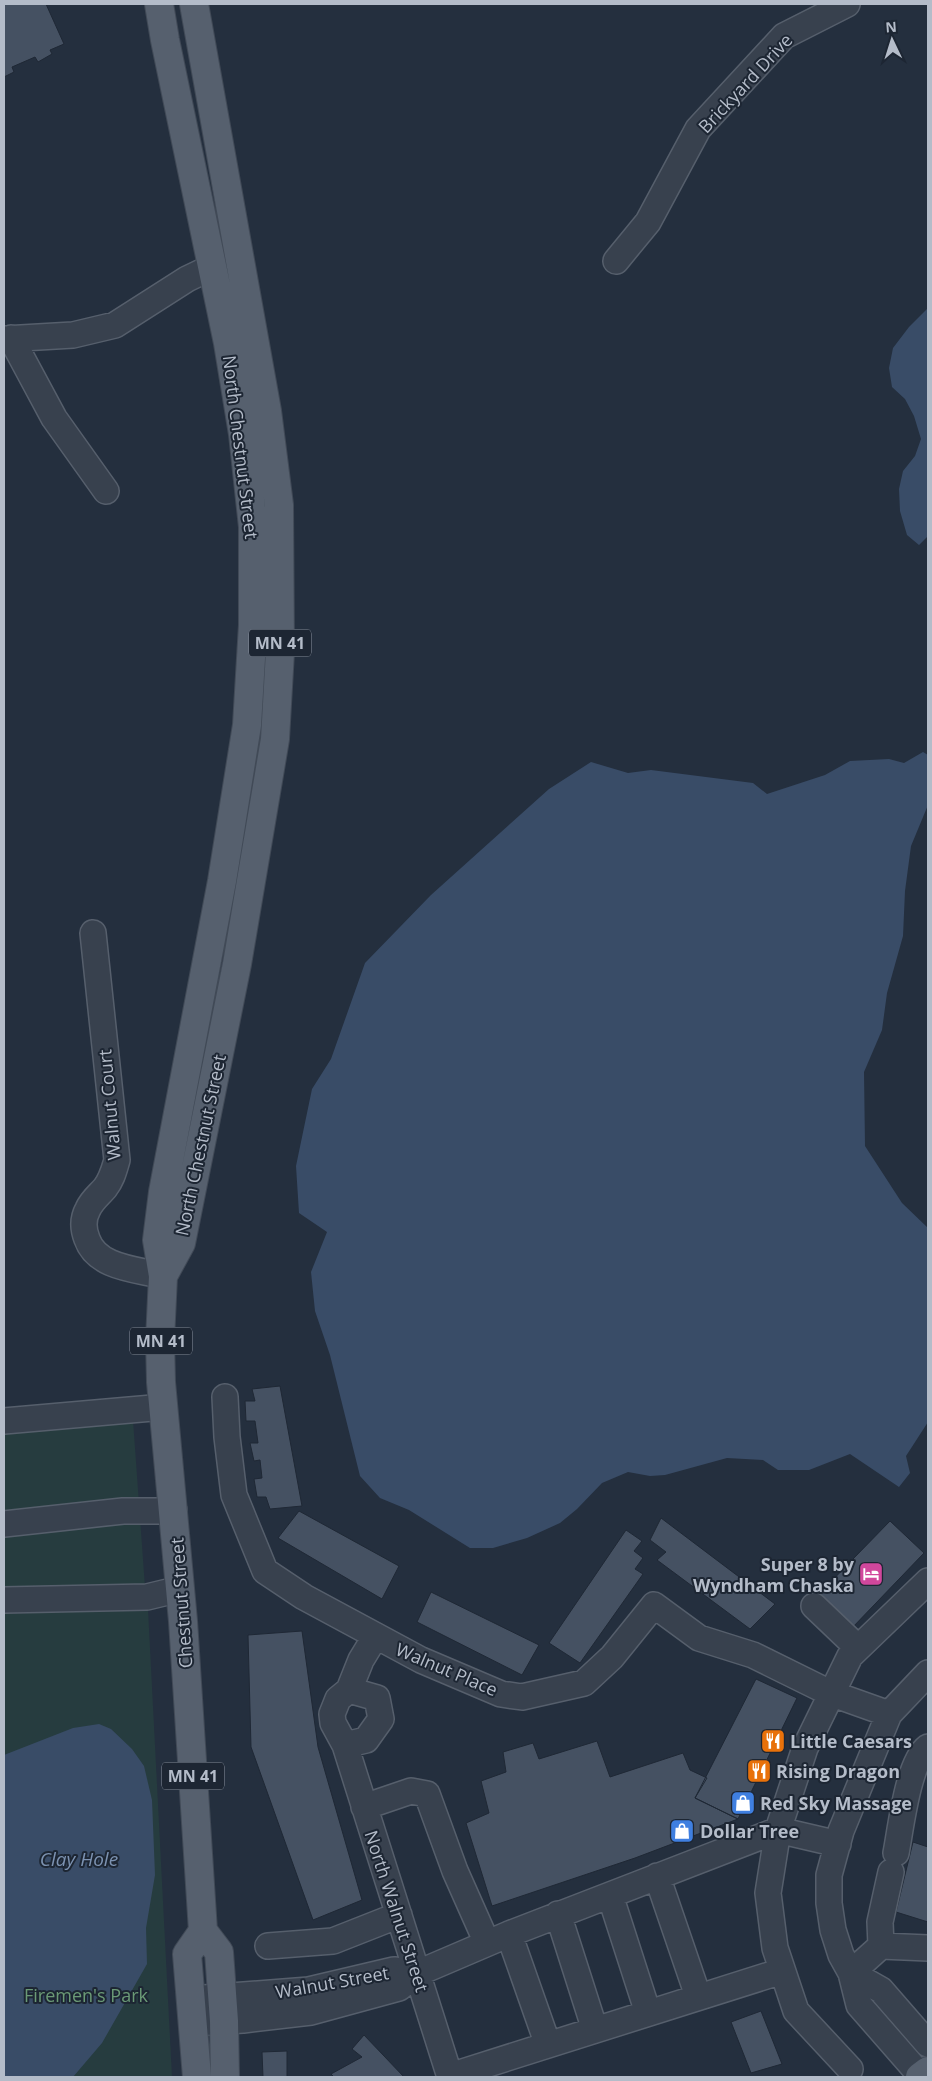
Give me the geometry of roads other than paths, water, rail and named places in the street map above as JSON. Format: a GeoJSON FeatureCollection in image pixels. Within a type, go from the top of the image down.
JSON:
{"type":"FeatureCollection","features":[{"type":"Feature","properties":{"kind":"main road","name":"North Chestnut Street"},"geometry":{"type":"LineString","coordinates":[[159,4],[228,343],[244,443],[253,526],[253,625],[247,725],[222,881],[162,1192],[157,1240],[163,1276]]}},
{"type":"Feature","properties":{"kind":"main road","name":"North Chestnut Street"},"geometry":{"type":"LineString","coordinates":[[163,1276],[181,1244],[237,964],[275,739],[280,652],[279,505],[269,429],[194,4]]}},
{"type":"Feature","properties":{"kind":"main road","name":"Chestnut Street"},"geometry":{"type":"LineString","coordinates":[[163,1276],[160,1340],[164,1407],[180,1589],[204,1931]]}},
{"type":"Feature","properties":{"kind":"main road"},"geometry":{"type":"LineString","coordinates":[[197,2077],[187,1954],[204,1931],[219,1952],[226,2077]]}},
{"type":"Feature","properties":{"kind":"street","name":"Brickyard Drive"},"geometry":{"type":"LineString","coordinates":[[616,261],[648,222],[698,130],[784,36],[847,4]]}},
{"type":"Feature","properties":{"kind":"street"},"geometry":{"type":"LineString","coordinates":[[106,491],[54,418],[7,338],[73,335],[115,325],[187,279],[212,267]]}},
{"type":"Feature","properties":{"kind":"street","name":"Walnut Court"},"geometry":{"type":"LineString","coordinates":[[93,933],[117,1160],[113,1176],[104,1189],[95,1197],[88,1210],[84,1220],[85,1234],[93,1252],[101,1259],[117,1265],[163,1276]]}},
{"type":"Feature","properties":{"kind":"street","name":"Walnut Place"},"geometry":{"type":"LineString","coordinates":[[225,1397],[227,1437],[234,1495],[265,1571],[304,1597],[345,1618],[375,1637],[421,1660],[502,1694],[522,1697],[584,1683],[612,1657],[654,1605],[699,1638],[753,1655],[830,1693],[888,1714]]}},
{"type":"Feature","properties":{"kind":"street"},"geometry":{"type":"LineString","coordinates":[[4,1421],[164,1407]]}},
{"type":"Feature","properties":{"kind":"street"},"geometry":{"type":"LineString","coordinates":[[4,1524],[123,1511],[174,1511]]}},
{"type":"Feature","properties":{"kind":"street"},"geometry":{"type":"LineString","coordinates":[[850,2069],[796,2011],[774,1948],[768,1893],[778,1830],[804,1748],[850,1656],[928,1581]]}},
{"type":"Feature","properties":{"kind":"street"},"geometry":{"type":"LineString","coordinates":[[4,1600],[147,1597],[180,1589]]}},
{"type":"Feature","properties":{"kind":"street"},"geometry":{"type":"LineString","coordinates":[[814,1606],[858,1648]]}},
{"type":"Feature","properties":{"kind":"street"},"geometry":{"type":"LineString","coordinates":[[349,1690],[376,1698],[381,1719],[366,1740],[345,1745],[333,1723],[332,1714],[338,1699],[349,1690],[361,1660],[375,1637]]}},
{"type":"Feature","properties":{"kind":"street"},"geometry":{"type":"LineString","coordinates":[[923,2075],[859,2005],[851,1973],[838,1947],[833,1930],[829,1903],[829,1875],[861,1778],[888,1714],[928,1673]]}},
{"type":"Feature","properties":{"kind":"street","name":"North Walnut Street"},"geometry":{"type":"LineString","coordinates":[[345,1745],[450,2076]]}},
{"type":"Feature","properties":{"kind":"street"},"geometry":{"type":"LineString","coordinates":[[881,1946],[880,1922],[913,1770],[923,1751],[928,1748]]}},
{"type":"Feature","properties":{"kind":"street"},"geometry":{"type":"LineString","coordinates":[[364,1807],[411,1791],[427,1794],[455,1871],[498,1938],[548,2045]]}},
{"type":"Feature","properties":{"kind":"street"},"geometry":{"type":"LineString","coordinates":[[778,1830],[838,1844]]}},
{"type":"Feature","properties":{"kind":"street","name":"Walnut Street"},"geometry":{"type":"LineString","coordinates":[[192,2011],[223,2009],[311,2012],[399,1988],[418,1973],[498,1938],[778,1830]]}},
{"type":"Feature","properties":{"kind":"street"},"geometry":{"type":"LineString","coordinates":[[657,1876],[698,1996]]}},
{"type":"Feature","properties":{"kind":"street"},"geometry":{"type":"LineString","coordinates":[[610,1895],[648,2013]]}},
{"type":"Feature","properties":{"kind":"street"},"geometry":{"type":"LineString","coordinates":[[558,1914],[594,2030]]}},
{"type":"Feature","properties":{"kind":"street"},"geometry":{"type":"LineString","coordinates":[[268,1946],[333,1941],[399,1915]]}},
{"type":"Feature","properties":{"kind":"street"},"geometry":{"type":"LineString","coordinates":[[851,1973],[881,1946],[928,1948]]}},
{"type":"Feature","properties":{"kind":"street"},"geometry":{"type":"LineString","coordinates":[[450,2076],[782,1971]]}},
{"type":"Feature","properties":{"kind":"street"},"geometry":{"type":"LineString","coordinates":[[851,1973],[881,1990],[928,2044]]}},
{"type":"Feature","properties":{"kind":"water"},"geometry":{"type":"Polygon","coordinates":[[[928,308],[928,536],[919,545],[907,535],[900,511],[899,489],[903,471],[915,456],[921,439],[914,416],[905,399],[892,387],[889,368],[893,348],[909,327],[928,308]]]}},
{"type":"Feature","properties":{"kind":"water"},"geometry":{"type":"Polygon","coordinates":[[[923,752],[928,755],[928,805],[911,846],[905,891],[903,936],[887,993],[882,1030],[864,1072],[865,1146],[902,1203],[928,1228],[928,1422],[906,1456],[910,1473],[899,1487],[850,1454],[809,1470],[778,1470],[763,1460],[727,1458],[665,1475],[650,1476],[628,1472],[602,1483],[577,1509],[560,1523],[527,1538],[493,1548],[470,1548],[409,1510],[380,1498],[360,1476],[330,1355],[315,1311],[311,1272],[327,1232],[299,1213],[296,1166],[312,1089],[331,1059],[365,963],[431,895],[549,789],[591,762],[628,773],[651,770],[753,783],[767,794],[825,775],[850,761],[889,759],[904,763],[923,752]]]}},
{"type":"Feature","properties":{"kind":"water","name":"Clay Hole"},"geometry":{"type":"Polygon","coordinates":[[[99,1724],[111,1729],[132,1749],[144,1766],[152,1800],[155,1875],[146,1928],[147,1964],[102,2043],[73,2077],[4,2077],[4,1755],[73,1728],[99,1724]]]}},
{"type":"Feature","properties":{"kind":"place","name":"Super 8 by Wyndham Chaska"},"geometry":{"type":"Point","coordinates":[871,1574]}},
{"type":"Feature","properties":{"kind":"place","name":"Little Caesars"},"geometry":{"type":"Point","coordinates":[773,1741]}},
{"type":"Feature","properties":{"kind":"place","name":"Rising Dragon"},"geometry":{"type":"Point","coordinates":[759,1771]}},
{"type":"Feature","properties":{"kind":"place","name":"Red Sky Massage"},"geometry":{"type":"Point","coordinates":[743,1803]}},
{"type":"Feature","properties":{"kind":"place","name":"Dollar Tree"},"geometry":{"type":"Point","coordinates":[682,1831]}},
{"type":"Feature","properties":{"kind":"park label","name":"Firemen's Park"},"geometry":{"type":"Point","coordinates":[86,1995]}}]}
